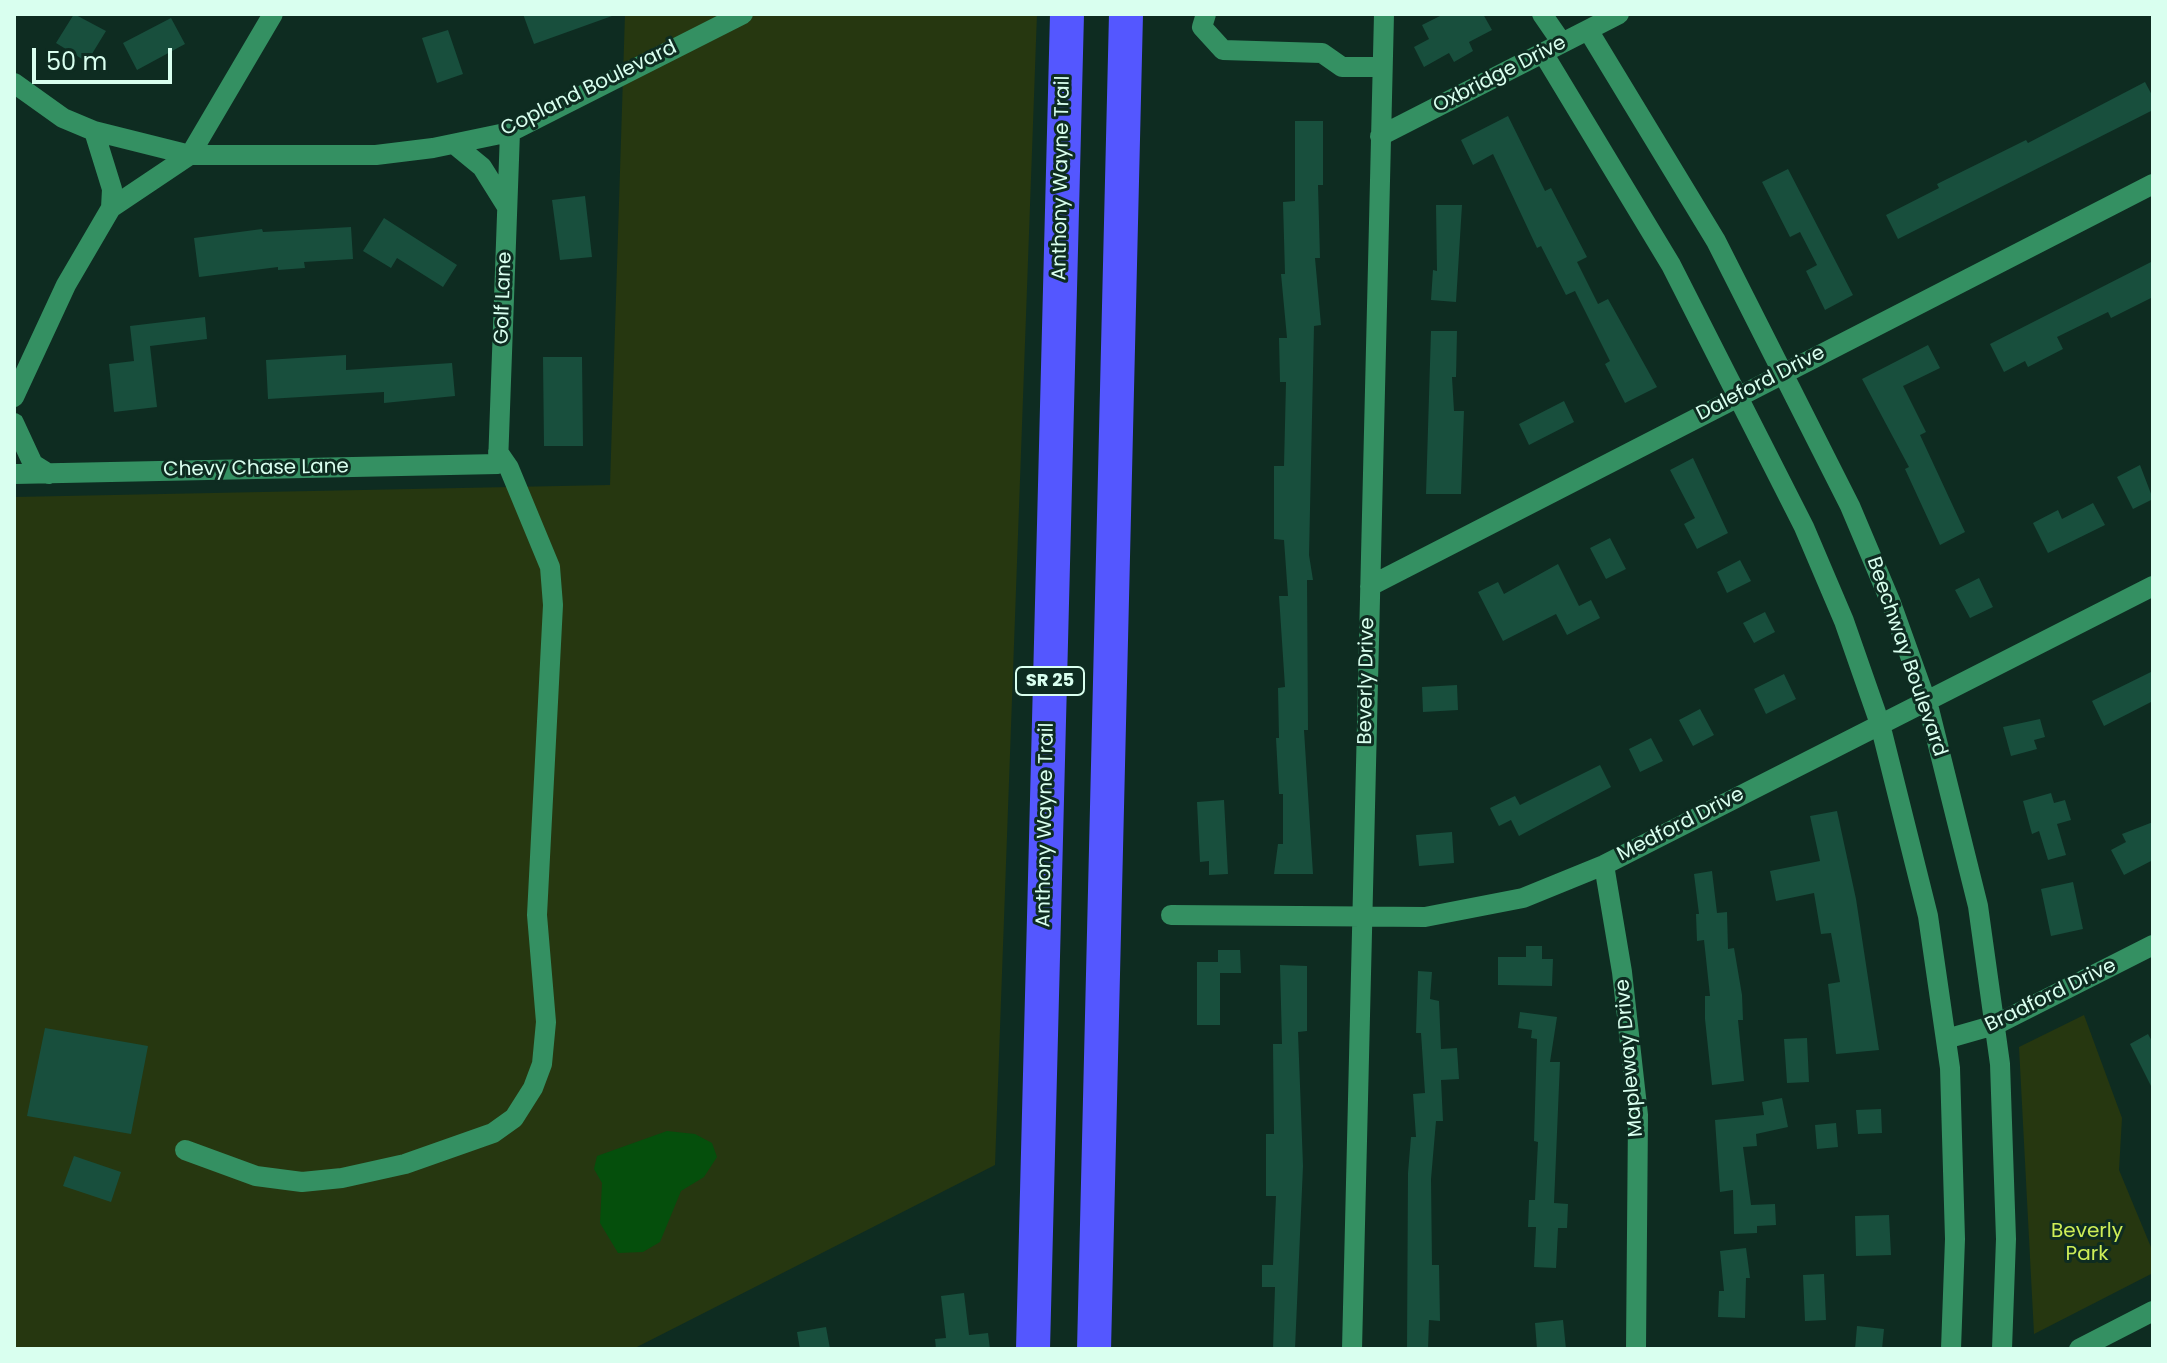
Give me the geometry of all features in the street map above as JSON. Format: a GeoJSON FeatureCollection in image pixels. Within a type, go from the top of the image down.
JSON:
{"type":"FeatureCollection","features":[{"type":"Feature","properties":{"kind":"highway","name":"Anthony Wayne Trail"},"geometry":{"type":"LineString","coordinates":[[1033,1349],[1067,14]]}},
{"type":"Feature","properties":{"kind":"highway"},"geometry":{"type":"LineString","coordinates":[[1113,14],[1123,131]]}},
{"type":"Feature","properties":{"kind":"highway","name":"SR 25"},"geometry":{"type":"LineString","coordinates":[[1094,1349],[1126,14]]}},
{"type":"Feature","properties":{"kind":"street"},"geometry":{"type":"LineString","coordinates":[[14,397],[66,285],[111,208],[190,155],[273,14]]}},
{"type":"Feature","properties":{"kind":"street","name":"Copland Boulevard"},"geometry":{"type":"LineString","coordinates":[[14,83],[63,118],[94,131],[190,155],[376,155],[510,132],[743,14]]}},
{"type":"Feature","properties":{"kind":"street"},"geometry":{"type":"LineString","coordinates":[[1206,14],[1202,27],[1223,50],[1322,53],[1342,67],[1382,67]]}},
{"type":"Feature","properties":{"kind":"street","name":"Beverly Drive"},"geometry":{"type":"LineString","coordinates":[[1352,1349],[1384,14]]}},
{"type":"Feature","properties":{"kind":"street"},"geometry":{"type":"LineString","coordinates":[[1542,14],[1562,43]]}},
{"type":"Feature","properties":{"kind":"street","name":"Oxbridge Drive"},"geometry":{"type":"LineString","coordinates":[[1380,136],[1619,14]]}},
{"type":"Feature","properties":{"kind":"street","name":"Beechway Boulevard"},"geometry":{"type":"LineString","coordinates":[[1588,30],[1700,214],[1783,372],[1861,532],[1926,702],[1978,906],[2000,1064],[2006,1239],[2002,1349]]}},
{"type":"Feature","properties":{"kind":"street"},"geometry":{"type":"LineString","coordinates":[[1543,53],[1641,212],[1737,395],[1820,565],[1880,724],[1928,916],[1946,1039],[1955,1239],[1951,1349]]}},
{"type":"Feature","properties":{"kind":"street"},"geometry":{"type":"LineString","coordinates":[[94,131],[112,189],[111,208]]}},
{"type":"Feature","properties":{"kind":"street","name":"Golf Lane"},"geometry":{"type":"LineString","coordinates":[[498,458],[510,132]]}},
{"type":"Feature","properties":{"kind":"street"},"geometry":{"type":"LineString","coordinates":[[454,144],[482,167],[507,207]]}},
{"type":"Feature","properties":{"kind":"street","name":"Daleford Drive"},"geometry":{"type":"LineString","coordinates":[[1370,586],[2153,184]]}},
{"type":"Feature","properties":{"kind":"street"},"geometry":{"type":"LineString","coordinates":[[14,423],[33,464],[49,474]]}},
{"type":"Feature","properties":{"kind":"street"},"geometry":{"type":"LineString","coordinates":[[185,1150],[256,1176],[302,1182],[342,1178],[405,1164],[493,1133],[514,1118],[533,1088],[542,1064],[546,1022],[537,899],[553,605],[550,567],[509,468],[498,458]]}},
{"type":"Feature","properties":{"kind":"street","name":"Chevy Chase Lane"},"geometry":{"type":"LineString","coordinates":[[14,474],[498,458]]}},
{"type":"Feature","properties":{"kind":"street","name":"Medford Drive"},"geometry":{"type":"LineString","coordinates":[[1171,915],[1425,917],[1523,898],[1604,865],[2153,586]]}},
{"type":"Feature","properties":{"kind":"street","name":"Mapleway Drive"},"geometry":{"type":"LineString","coordinates":[[1604,865],[1622,972],[1638,1115],[1636,1349]]}},
{"type":"Feature","properties":{"kind":"street","name":"Bradford Drive"},"geometry":{"type":"LineString","coordinates":[[1946,1039],[1995,1025],[2153,945]]}},
{"type":"Feature","properties":{"kind":"street"},"geometry":{"type":"LineString","coordinates":[[2079,1349],[2153,1311]]}},
{"type":"Feature","properties":{"kind":"green space"},"geometry":{"type":"Polygon","coordinates":[[[625,14],[1037,14],[995,1165],[633,1349],[14,1349],[14,497],[610,485],[625,14]]]}},
{"type":"Feature","properties":{"kind":"green space","name":"Beverly Park"},"geometry":{"type":"Polygon","coordinates":[[[2084,1015],[2122,1118],[2119,1170],[2153,1252],[2153,1273],[2034,1334],[2019,1047],[2084,1015]]]}},
{"type":"Feature","properties":{"kind":"shaded area"},"geometry":{"type":"Polygon","coordinates":[[[667,1131],[695,1134],[712,1143],[717,1157],[704,1177],[681,1191],[660,1242],[643,1252],[618,1253],[600,1223],[602,1183],[594,1169],[597,1156],[667,1131]]]}},
{"type":"Feature","properties":{"kind":"building"},"geometry":{"type":"Polygon","coordinates":[[[74,14],[106,31],[87,62],[56,43],[74,14]]]}},
{"type":"Feature","properties":{"kind":"building"},"geometry":{"type":"Polygon","coordinates":[[[523,14],[612,14],[612,16],[534,44],[523,14]]]}},
{"type":"Feature","properties":{"kind":"building"},"geometry":{"type":"Polygon","coordinates":[[[1444,14],[1483,14],[1492,30],[1469,42],[1473,51],[1454,62],[1449,53],[1424,67],[1414,47],[1429,39],[1422,25],[1444,14]]]}},
{"type":"Feature","properties":{"kind":"building"},"geometry":{"type":"Polygon","coordinates":[[[171,18],[185,44],[137,70],[123,43],[171,18]]]}},
{"type":"Feature","properties":{"kind":"building"},"geometry":{"type":"Polygon","coordinates":[[[448,30],[463,74],[437,83],[422,38],[448,30]]]}},
{"type":"Feature","properties":{"kind":"building"},"geometry":{"type":"Polygon","coordinates":[[[2145,82],[2153,97],[2153,110],[1898,239],[1886,215],[1939,188],[1937,184],[2026,140],[2028,143],[2145,82]]]}},
{"type":"Feature","properties":{"kind":"building"},"geometry":{"type":"Polygon","coordinates":[[[1508,116],[1545,191],[1551,188],[1587,257],[1577,262],[1598,304],[1608,299],[1657,387],[1625,403],[1605,364],[1610,361],[1575,291],[1566,295],[1541,246],[1537,248],[1493,154],[1473,165],[1461,140],[1508,116]]]}},
{"type":"Feature","properties":{"kind":"building"},"geometry":{"type":"Polygon","coordinates":[[[1295,121],[1323,121],[1323,185],[1318,185],[1320,258],[1315,258],[1321,325],[1314,326],[1309,555],[1313,580],[1307,580],[1308,730],[1304,730],[1313,874],[1274,874],[1278,844],[1283,844],[1283,794],[1279,794],[1276,738],[1279,738],[1278,688],[1285,687],[1279,596],[1288,596],[1284,540],[1274,539],[1274,466],[1284,466],[1286,382],[1280,382],[1279,338],[1287,338],[1281,274],[1285,274],[1283,202],[1295,201],[1295,121]]]}},
{"type":"Feature","properties":{"kind":"building"},"geometry":{"type":"Polygon","coordinates":[[[1788,169],[1853,295],[1825,310],[1806,271],[1817,265],[1800,232],[1790,237],[1762,182],[1788,169]]]}},
{"type":"Feature","properties":{"kind":"building"},"geometry":{"type":"Polygon","coordinates":[[[585,196],[592,257],[560,260],[552,200],[585,196]]]}},
{"type":"Feature","properties":{"kind":"building"},"geometry":{"type":"Polygon","coordinates":[[[1436,205],[1462,205],[1456,302],[1431,300],[1433,270],[1437,271],[1436,205]]]}},
{"type":"Feature","properties":{"kind":"building"},"geometry":{"type":"Polygon","coordinates":[[[384,218],[457,265],[443,287],[397,258],[391,268],[363,251],[384,218]]]}},
{"type":"Feature","properties":{"kind":"building"},"geometry":{"type":"Polygon","coordinates":[[[351,227],[353,259],[304,262],[305,268],[278,270],[278,267],[199,277],[194,238],[262,229],[263,232],[351,227]]]}},
{"type":"Feature","properties":{"kind":"building"},"geometry":{"type":"Polygon","coordinates":[[[2153,261],[2153,297],[2111,318],[2108,312],[2057,337],[2063,349],[2028,367],[2025,361],[2004,372],[1990,344],[2153,261]]]}},
{"type":"Feature","properties":{"kind":"building"},"geometry":{"type":"Polygon","coordinates":[[[205,317],[207,339],[150,346],[157,407],[114,412],[109,364],[134,361],[130,326],[205,317]]]}},
{"type":"Feature","properties":{"kind":"building"},"geometry":{"type":"Polygon","coordinates":[[[1431,331],[1457,331],[1456,377],[1452,377],[1454,411],[1464,411],[1461,494],[1426,494],[1431,331]]]}},
{"type":"Feature","properties":{"kind":"building"},"geometry":{"type":"Polygon","coordinates":[[[1928,345],[1940,368],[1903,386],[1926,432],[1920,435],[1965,532],[1940,545],[1905,469],[1909,467],[1862,379],[1928,345]]]}},
{"type":"Feature","properties":{"kind":"building"},"geometry":{"type":"Polygon","coordinates":[[[346,355],[346,370],[452,363],[455,396],[384,403],[384,392],[268,399],[266,360],[346,355]]]}},
{"type":"Feature","properties":{"kind":"building"},"geometry":{"type":"Polygon","coordinates":[[[543,357],[582,357],[583,446],[544,446],[543,357]]]}},
{"type":"Feature","properties":{"kind":"building"},"geometry":{"type":"Polygon","coordinates":[[[1564,401],[1574,422],[1529,445],[1519,424],[1564,401]]]}},
{"type":"Feature","properties":{"kind":"building"},"geometry":{"type":"Polygon","coordinates":[[[1693,458],[1728,533],[1697,549],[1684,524],[1695,518],[1670,470],[1693,458]]]}},
{"type":"Feature","properties":{"kind":"building"},"geometry":{"type":"Polygon","coordinates":[[[2140,465],[2153,499],[2133,509],[2117,477],[2140,465]]]}},
{"type":"Feature","properties":{"kind":"building"},"geometry":{"type":"Polygon","coordinates":[[[2093,503],[2105,525],[2048,553],[2033,523],[2058,510],[2062,519],[2093,503]]]}},
{"type":"Feature","properties":{"kind":"building"},"geometry":{"type":"Polygon","coordinates":[[[1610,538],[1626,569],[1606,579],[1590,548],[1610,538]]]}},
{"type":"Feature","properties":{"kind":"building"},"geometry":{"type":"Polygon","coordinates":[[[1740,560],[1751,581],[1727,593],[1717,572],[1740,560]]]}},
{"type":"Feature","properties":{"kind":"building"},"geometry":{"type":"Polygon","coordinates":[[[1558,564],[1579,606],[1591,600],[1600,618],[1567,635],[1556,614],[1503,641],[1478,592],[1498,582],[1504,594],[1558,564]]]}},
{"type":"Feature","properties":{"kind":"building"},"geometry":{"type":"Polygon","coordinates":[[[1979,578],[1993,607],[1970,618],[1955,590],[1979,578]]]}},
{"type":"Feature","properties":{"kind":"building"},"geometry":{"type":"Polygon","coordinates":[[[1765,612],[1775,632],[1754,643],[1743,623],[1765,612]]]}},
{"type":"Feature","properties":{"kind":"building"},"geometry":{"type":"Polygon","coordinates":[[[2153,671],[2153,701],[2104,726],[2092,701],[2153,671]]]}},
{"type":"Feature","properties":{"kind":"building"},"geometry":{"type":"Polygon","coordinates":[[[1784,674],[1796,699],[1766,714],[1754,689],[1784,674]]]}},
{"type":"Feature","properties":{"kind":"building"},"geometry":{"type":"Polygon","coordinates":[[[1457,685],[1458,710],[1423,712],[1422,687],[1457,685]]]}},
{"type":"Feature","properties":{"kind":"building"},"geometry":{"type":"Polygon","coordinates":[[[1700,709],[1714,735],[1693,746],[1679,720],[1700,709]]]}},
{"type":"Feature","properties":{"kind":"building"},"geometry":{"type":"Polygon","coordinates":[[[2040,719],[2045,737],[2034,740],[2037,749],[2011,756],[2003,727],[2040,719]]]}},
{"type":"Feature","properties":{"kind":"building"},"geometry":{"type":"Polygon","coordinates":[[[1651,738],[1663,761],[1640,772],[1629,749],[1651,738]]]}},
{"type":"Feature","properties":{"kind":"building"},"geometry":{"type":"Polygon","coordinates":[[[1600,765],[1611,787],[1519,836],[1511,820],[1499,826],[1490,808],[1515,796],[1520,805],[1600,765]]]}},
{"type":"Feature","properties":{"kind":"building"},"geometry":{"type":"Polygon","coordinates":[[[2051,793],[2054,803],[2065,800],[2071,820],[2057,824],[2066,855],[2048,860],[2039,831],[2032,834],[2023,801],[2051,793]]]}},
{"type":"Feature","properties":{"kind":"building"},"geometry":{"type":"Polygon","coordinates":[[[1224,800],[1228,874],[1209,875],[1209,861],[1200,862],[1197,802],[1224,800]]]}},
{"type":"Feature","properties":{"kind":"building"},"geometry":{"type":"Polygon","coordinates":[[[1837,811],[1856,899],[1879,1050],[1836,1054],[1828,984],[1840,982],[1831,933],[1821,934],[1814,893],[1776,901],[1770,871],[1820,861],[1810,816],[1837,811]]]}},
{"type":"Feature","properties":{"kind":"building"},"geometry":{"type":"Polygon","coordinates":[[[2153,822],[2153,860],[2124,875],[2111,850],[2126,842],[2122,834],[2153,822]]]}},
{"type":"Feature","properties":{"kind":"building"},"geometry":{"type":"Polygon","coordinates":[[[1452,832],[1454,863],[1419,866],[1416,835],[1452,832]]]}},
{"type":"Feature","properties":{"kind":"building"},"geometry":{"type":"Polygon","coordinates":[[[1712,871],[1717,913],[1727,912],[1728,949],[1734,948],[1742,995],[1743,1020],[1738,1020],[1744,1081],[1712,1085],[1705,1019],[1705,996],[1710,996],[1704,940],[1697,941],[1696,914],[1699,914],[1694,874],[1712,871]]]}},
{"type":"Feature","properties":{"kind":"building"},"geometry":{"type":"Polygon","coordinates":[[[2073,882],[2083,929],[2051,936],[2041,889],[2073,882]]]}},
{"type":"Feature","properties":{"kind":"building"},"geometry":{"type":"Polygon","coordinates":[[[1526,946],[1542,946],[1542,959],[1553,959],[1552,986],[1498,985],[1498,957],[1526,957],[1526,946]]]}},
{"type":"Feature","properties":{"kind":"building"},"geometry":{"type":"Polygon","coordinates":[[[1218,950],[1240,950],[1241,973],[1220,973],[1220,1025],[1197,1025],[1197,962],[1218,962],[1218,950]]]}},
{"type":"Feature","properties":{"kind":"building"},"geometry":{"type":"Polygon","coordinates":[[[1280,965],[1307,966],[1307,1031],[1298,1032],[1303,1166],[1295,1349],[1273,1349],[1275,1287],[1262,1287],[1262,1265],[1273,1265],[1276,1196],[1266,1196],[1266,1134],[1274,1134],[1273,1044],[1282,1044],[1280,965]]]}},
{"type":"Feature","properties":{"kind":"building"},"geometry":{"type":"Polygon","coordinates":[[[1418,971],[1432,972],[1430,999],[1439,1001],[1441,1049],[1457,1048],[1459,1079],[1441,1080],[1443,1121],[1436,1121],[1431,1179],[1432,1265],[1439,1265],[1440,1321],[1429,1320],[1428,1349],[1407,1349],[1408,1173],[1411,1137],[1416,1137],[1413,1094],[1425,1093],[1421,1033],[1416,1033],[1418,971]]]}},
{"type":"Feature","properties":{"kind":"building"},"geometry":{"type":"Polygon","coordinates":[[[1520,1012],[1557,1017],[1550,1062],[1560,1062],[1554,1203],[1568,1204],[1567,1228],[1558,1228],[1556,1268],[1534,1267],[1536,1227],[1528,1227],[1529,1200],[1535,1200],[1538,1142],[1534,1141],[1537,1039],[1531,1038],[1532,1030],[1518,1028],[1520,1012]]]}},
{"type":"Feature","properties":{"kind":"building"},"geometry":{"type":"Polygon","coordinates":[[[45,1028],[148,1046],[131,1134],[27,1116],[45,1028]]]}},
{"type":"Feature","properties":{"kind":"building"},"geometry":{"type":"Polygon","coordinates":[[[2148,1034],[2153,1043],[2153,1090],[2130,1044],[2148,1034]]]}},
{"type":"Feature","properties":{"kind":"building"},"geometry":{"type":"Polygon","coordinates":[[[1807,1038],[1809,1082],[1787,1083],[1784,1039],[1807,1038]]]}},
{"type":"Feature","properties":{"kind":"building"},"geometry":{"type":"Polygon","coordinates":[[[1782,1098],[1788,1127],[1756,1134],[1757,1146],[1743,1147],[1751,1205],[1775,1204],[1776,1225],[1757,1226],[1757,1233],[1734,1234],[1733,1190],[1720,1192],[1715,1120],[1764,1115],[1762,1102],[1782,1098]]]}},
{"type":"Feature","properties":{"kind":"building"},"geometry":{"type":"Polygon","coordinates":[[[1881,1109],[1882,1133],[1858,1134],[1856,1110],[1881,1109]]]}},
{"type":"Feature","properties":{"kind":"building"},"geometry":{"type":"Polygon","coordinates":[[[1836,1123],[1838,1147],[1817,1149],[1815,1125],[1836,1123]]]}},
{"type":"Feature","properties":{"kind":"building"},"geometry":{"type":"Polygon","coordinates":[[[74,1156],[121,1172],[111,1202],[63,1186],[74,1156]]]}},
{"type":"Feature","properties":{"kind":"building"},"geometry":{"type":"Polygon","coordinates":[[[1889,1215],[1891,1255],[1856,1256],[1855,1216],[1889,1215]]]}},
{"type":"Feature","properties":{"kind":"building"},"geometry":{"type":"Polygon","coordinates":[[[1746,1248],[1750,1278],[1746,1278],[1745,1318],[1718,1317],[1719,1291],[1724,1291],[1720,1251],[1746,1248]]]}},
{"type":"Feature","properties":{"kind":"building"},"geometry":{"type":"Polygon","coordinates":[[[1824,1274],[1826,1320],[1805,1321],[1803,1275],[1824,1274]]]}},
{"type":"Feature","properties":{"kind":"building"},"geometry":{"type":"Polygon","coordinates":[[[964,1293],[969,1335],[988,1333],[990,1349],[936,1349],[935,1339],[946,1338],[941,1296],[964,1293]]]}},
{"type":"Feature","properties":{"kind":"building"},"geometry":{"type":"Polygon","coordinates":[[[1563,1320],[1566,1349],[1537,1349],[1535,1323],[1563,1320]]]}},
{"type":"Feature","properties":{"kind":"building"},"geometry":{"type":"Polygon","coordinates":[[[1857,1326],[1884,1329],[1882,1349],[1855,1349],[1857,1326]]]}},
{"type":"Feature","properties":{"kind":"building"},"geometry":{"type":"Polygon","coordinates":[[[826,1327],[830,1349],[800,1349],[797,1332],[826,1327]]]}}]}
